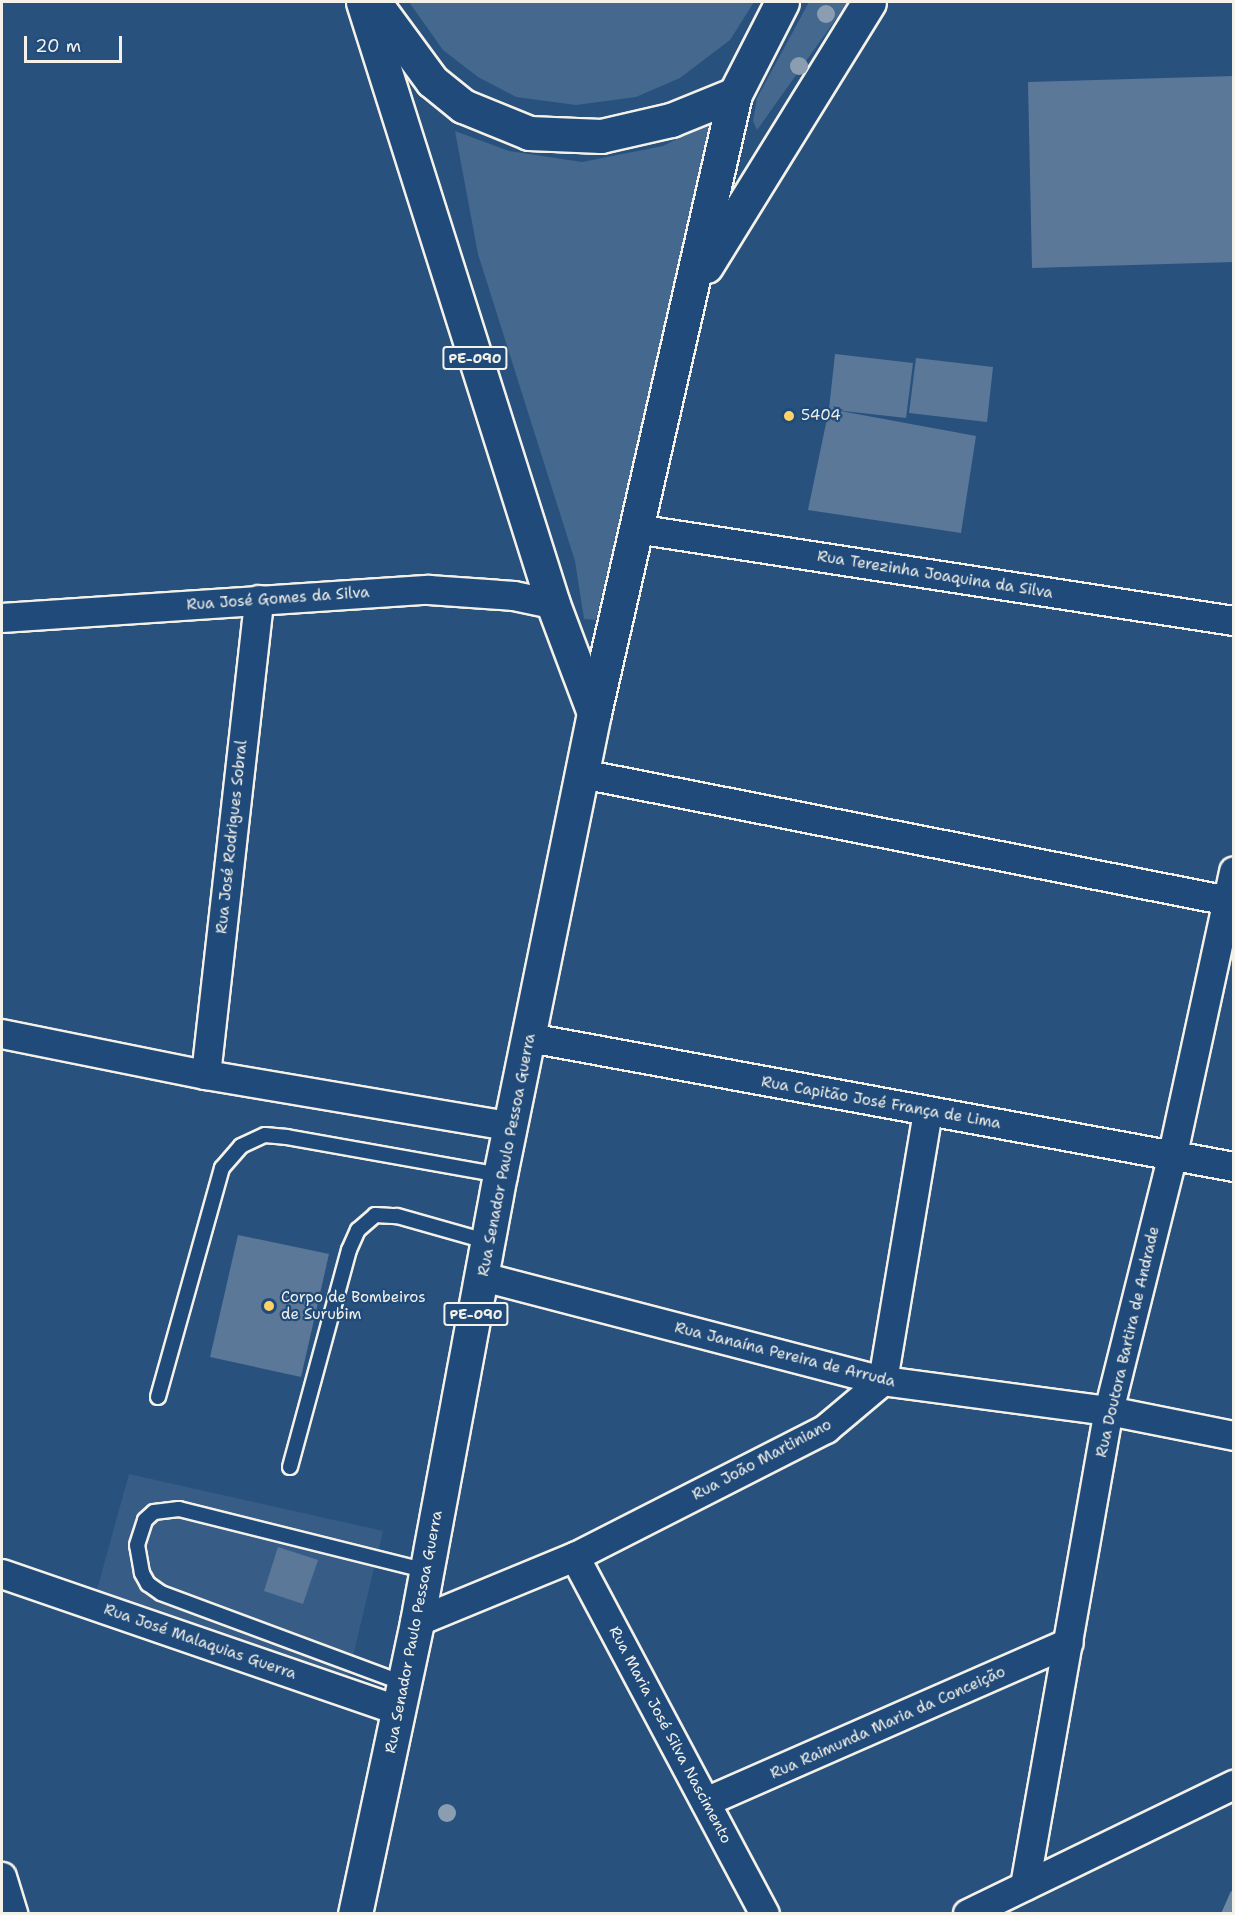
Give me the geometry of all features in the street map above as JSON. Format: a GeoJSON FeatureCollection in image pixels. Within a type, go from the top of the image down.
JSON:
{"type":"FeatureCollection","features":[{"type":"Feature","properties":{"kind":"main road","name":"PE-090"},"geometry":{"type":"LineString","coordinates":[[363,2],[553,604],[594,713]]}},
{"type":"Feature","properties":{"kind":"main road"},"geometry":{"type":"LineString","coordinates":[[374,2],[432,81],[463,106],[529,133],[601,136],[671,120],[735,94]]}},
{"type":"Feature","properties":{"kind":"main road","name":"PE-090"},"geometry":{"type":"LineString","coordinates":[[594,713],[735,94],[782,2]]}},
{"type":"Feature","properties":{"kind":"main road","name":"PE-090"},"geometry":{"type":"LineString","coordinates":[[692,288],[868,2]]}},
{"type":"Feature","properties":{"kind":"main road","name":"Rua Senador Paulo Pessoa Guerra"},"geometry":{"type":"LineString","coordinates":[[355,1914],[417,1622],[490,1242],[500,1175],[512,1127],[594,713]]}},
{"type":"Feature","properties":{"kind":"street","name":"Rua Terezinha Joaquina da Silva"},"geometry":{"type":"LineString","coordinates":[[636,529],[1233,621]]}},
{"type":"Feature","properties":{"kind":"street","name":"Rua José Gomes da Silva"},"geometry":{"type":"LineString","coordinates":[[2,618],[429,590],[514,596],[553,604]]}},
{"type":"Feature","properties":{"kind":"street","name":"Rua José Rodrigues Sobral"},"geometry":{"type":"LineString","coordinates":[[206,1075],[259,600]]}},
{"type":"Feature","properties":{"kind":"street"},"geometry":{"type":"LineString","coordinates":[[582,774],[1231,902]]}},
{"type":"Feature","properties":{"kind":"street","name":"Rua Doutora Bartira de Andrade"},"geometry":{"type":"LineString","coordinates":[[1025,1886],[1109,1411],[1173,1154],[1231,902],[1233,872]]}},
{"type":"Feature","properties":{"kind":"street"},"geometry":{"type":"LineString","coordinates":[[2,1034],[206,1075],[512,1127]]}},
{"type":"Feature","properties":{"kind":"street","name":"Rua Capitão José França de Lima"},"geometry":{"type":"LineString","coordinates":[[530,1038],[928,1113],[1173,1154],[1233,1167]]}},
{"type":"Feature","properties":{"kind":"street"},"geometry":{"type":"LineString","coordinates":[[883,1381],[928,1113]]}},
{"type":"Feature","properties":{"kind":"street","name":"Rua Janaína Pereira de Arruda"},"geometry":{"type":"LineString","coordinates":[[483,1277],[883,1381],[1109,1411],[1233,1436]]}},
{"type":"Feature","properties":{"kind":"street","name":"Rua João Martiniano"},"geometry":{"type":"LineString","coordinates":[[417,1622],[575,1557],[826,1429],[883,1381]]}},
{"type":"Feature","properties":{"kind":"street","name":"Rua Maria José Silva Nascimento"},"geometry":{"type":"LineString","coordinates":[[575,1557],[765,1914]]}},
{"type":"Feature","properties":{"kind":"street","name":"Rua José Malaquias Guerra"},"geometry":{"type":"LineString","coordinates":[[2,1574],[400,1697]]}},
{"type":"Feature","properties":{"kind":"street","name":"Rua Raimunda Maria da Conceição"},"geometry":{"type":"LineString","coordinates":[[706,1802],[1069,1643]]}},
{"type":"Feature","properties":{"kind":"street"},"geometry":{"type":"LineString","coordinates":[[968,1914],[1233,1785]]}},
{"type":"Feature","properties":{"kind":"street"},"geometry":{"type":"LineString","coordinates":[[2,1877],[13,1914]]}},
{"type":"Feature","properties":{"kind":"lane"},"geometry":{"type":"LineString","coordinates":[[158,1397],[222,1168],[240,1146],[265,1135],[287,1137],[500,1175]]}},
{"type":"Feature","properties":{"kind":"lane"},"geometry":{"type":"LineString","coordinates":[[290,1467],[348,1250],[358,1230],[375,1215],[397,1216],[490,1242]]}},
{"type":"Feature","properties":{"kind":"lane"},"geometry":{"type":"LineString","coordinates":[[400,1697],[161,1593],[148,1584],[142,1573],[137,1545],[145,1520],[154,1512],[179,1509],[427,1571]]}},
{"type":"Feature","properties":{"kind":"shaded area"},"geometry":{"type":"Polygon","coordinates":[[[409,2],[754,2],[730,40],[680,78],[636,97],[576,105],[516,97],[478,77],[443,50],[409,2]]]}},
{"type":"Feature","properties":{"kind":"shaded area"},"geometry":{"type":"Polygon","coordinates":[[[809,2],[848,2],[757,130],[753,121],[757,98],[809,2]]]}},
{"type":"Feature","properties":{"kind":"shaded area"},"geometry":{"type":"Polygon","coordinates":[[[712,121],[596,620],[584,619],[575,561],[478,254],[455,131],[509,151],[582,162],[663,146],[712,121]]]}},
{"type":"Feature","properties":{"kind":"shaded area"},"geometry":{"type":"Polygon","coordinates":[[[129,1474],[383,1531],[346,1685],[95,1597],[129,1474]]]}},
{"type":"Feature","properties":{"kind":"building"},"geometry":{"type":"Polygon","coordinates":[[[1234,76],[1234,262],[1032,268],[1028,82],[1234,76]]]}},
{"type":"Feature","properties":{"kind":"building"},"geometry":{"type":"Polygon","coordinates":[[[835,354],[913,363],[906,418],[835,410],[976,436],[961,533],[808,510],[829,409],[835,354]]]}},
{"type":"Feature","properties":{"kind":"building"},"geometry":{"type":"Polygon","coordinates":[[[916,358],[993,367],[987,422],[909,413],[916,358]]]}},
{"type":"Feature","properties":{"kind":"building","name":"Corpo de Bombeiros de Surubim"},"geometry":{"type":"Polygon","coordinates":[[[238,1235],[329,1254],[301,1377],[210,1357],[238,1235]]]}},
{"type":"Feature","properties":{"kind":"building"},"geometry":{"type":"Polygon","coordinates":[[[278,1547],[318,1560],[303,1604],[264,1591],[278,1547]]]}},
{"type":"Feature","properties":{"kind":"waterway"},"geometry":{"type":"LineString","coordinates":[[1225,1914],[1234,1894]]}},
{"type":"Feature","properties":{"kind":"place","name":"5404"},"geometry":{"type":"Point","coordinates":[789,416]}},
{"type":"Feature","properties":{"kind":"place","name":"Corpo de Bombeiros de Surubim"},"geometry":{"type":"Point","coordinates":[269,1306]}}]}
